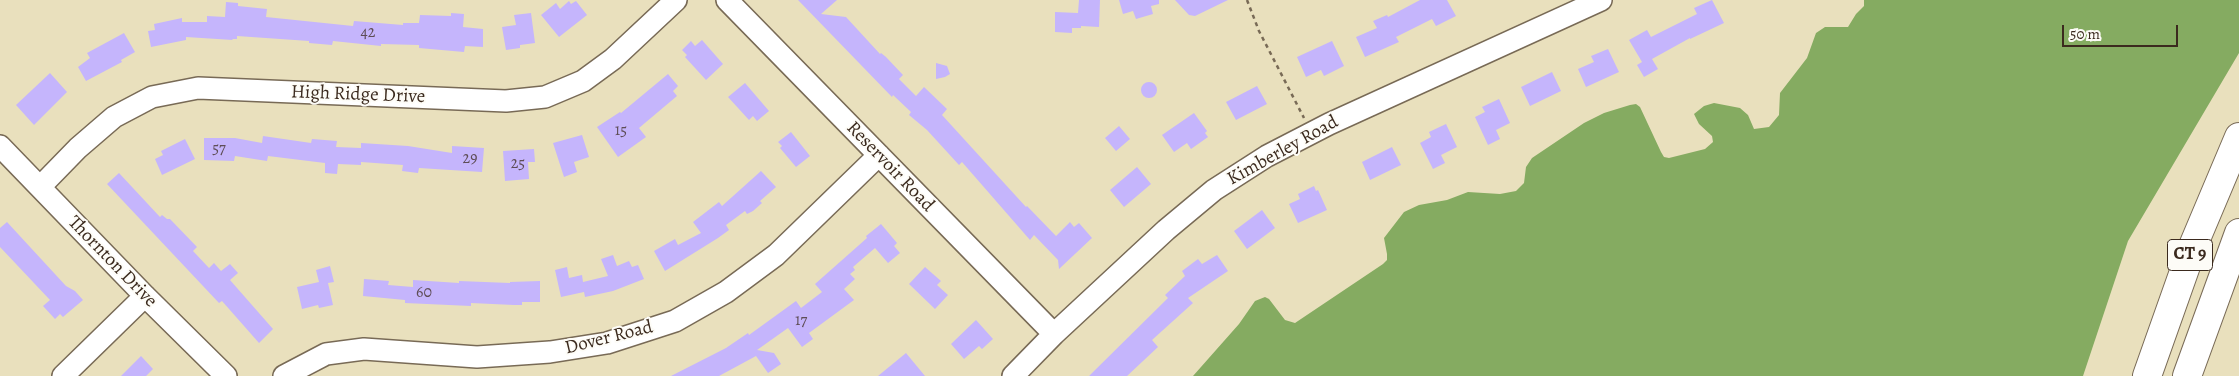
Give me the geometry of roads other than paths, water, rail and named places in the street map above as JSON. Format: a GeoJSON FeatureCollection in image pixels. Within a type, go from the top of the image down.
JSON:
{"type":"FeatureCollection","features":[{"type":"Feature","properties":{"kind":"highway","name":"CT 9"},"geometry":{"type":"LineString","coordinates":[[2147,376],[2186,263],[2239,137]]}},
{"type":"Feature","properties":{"kind":"highway","name":"CT 9"},"geometry":{"type":"LineString","coordinates":[[2187,376],[2239,233]]}},
{"type":"Feature","properties":{"kind":"street","name":"High Ridge Drive"},"geometry":{"type":"LineString","coordinates":[[40,187],[78,148],[114,117],[152,97],[198,88],[506,101],[545,97],[583,81],[605,65],[676,0]]}},
{"type":"Feature","properties":{"kind":"street","name":"Reservoir Road"},"geometry":{"type":"LineString","coordinates":[[727,0],[1054,334]]}},
{"type":"Feature","properties":{"kind":"street","name":"Kimberley Road"},"geometry":{"type":"LineString","coordinates":[[1013,376],[1054,334],[1166,230],[1214,190],[1268,156],[1311,133],[1601,0]]}},
{"type":"Feature","properties":{"kind":"street","name":"Thornton Drive"},"geometry":{"type":"LineString","coordinates":[[0,146],[145,296],[226,376]]}},
{"type":"Feature","properties":{"kind":"street","name":"Dover Road"},"geometry":{"type":"LineString","coordinates":[[284,376],[326,354],[364,349],[477,357],[550,352],[607,343],[675,321],[726,292],[776,255],[879,156]]}},
{"type":"Feature","properties":{"kind":"street"},"geometry":{"type":"LineString","coordinates":[[62,376],[145,296]]}}]}
